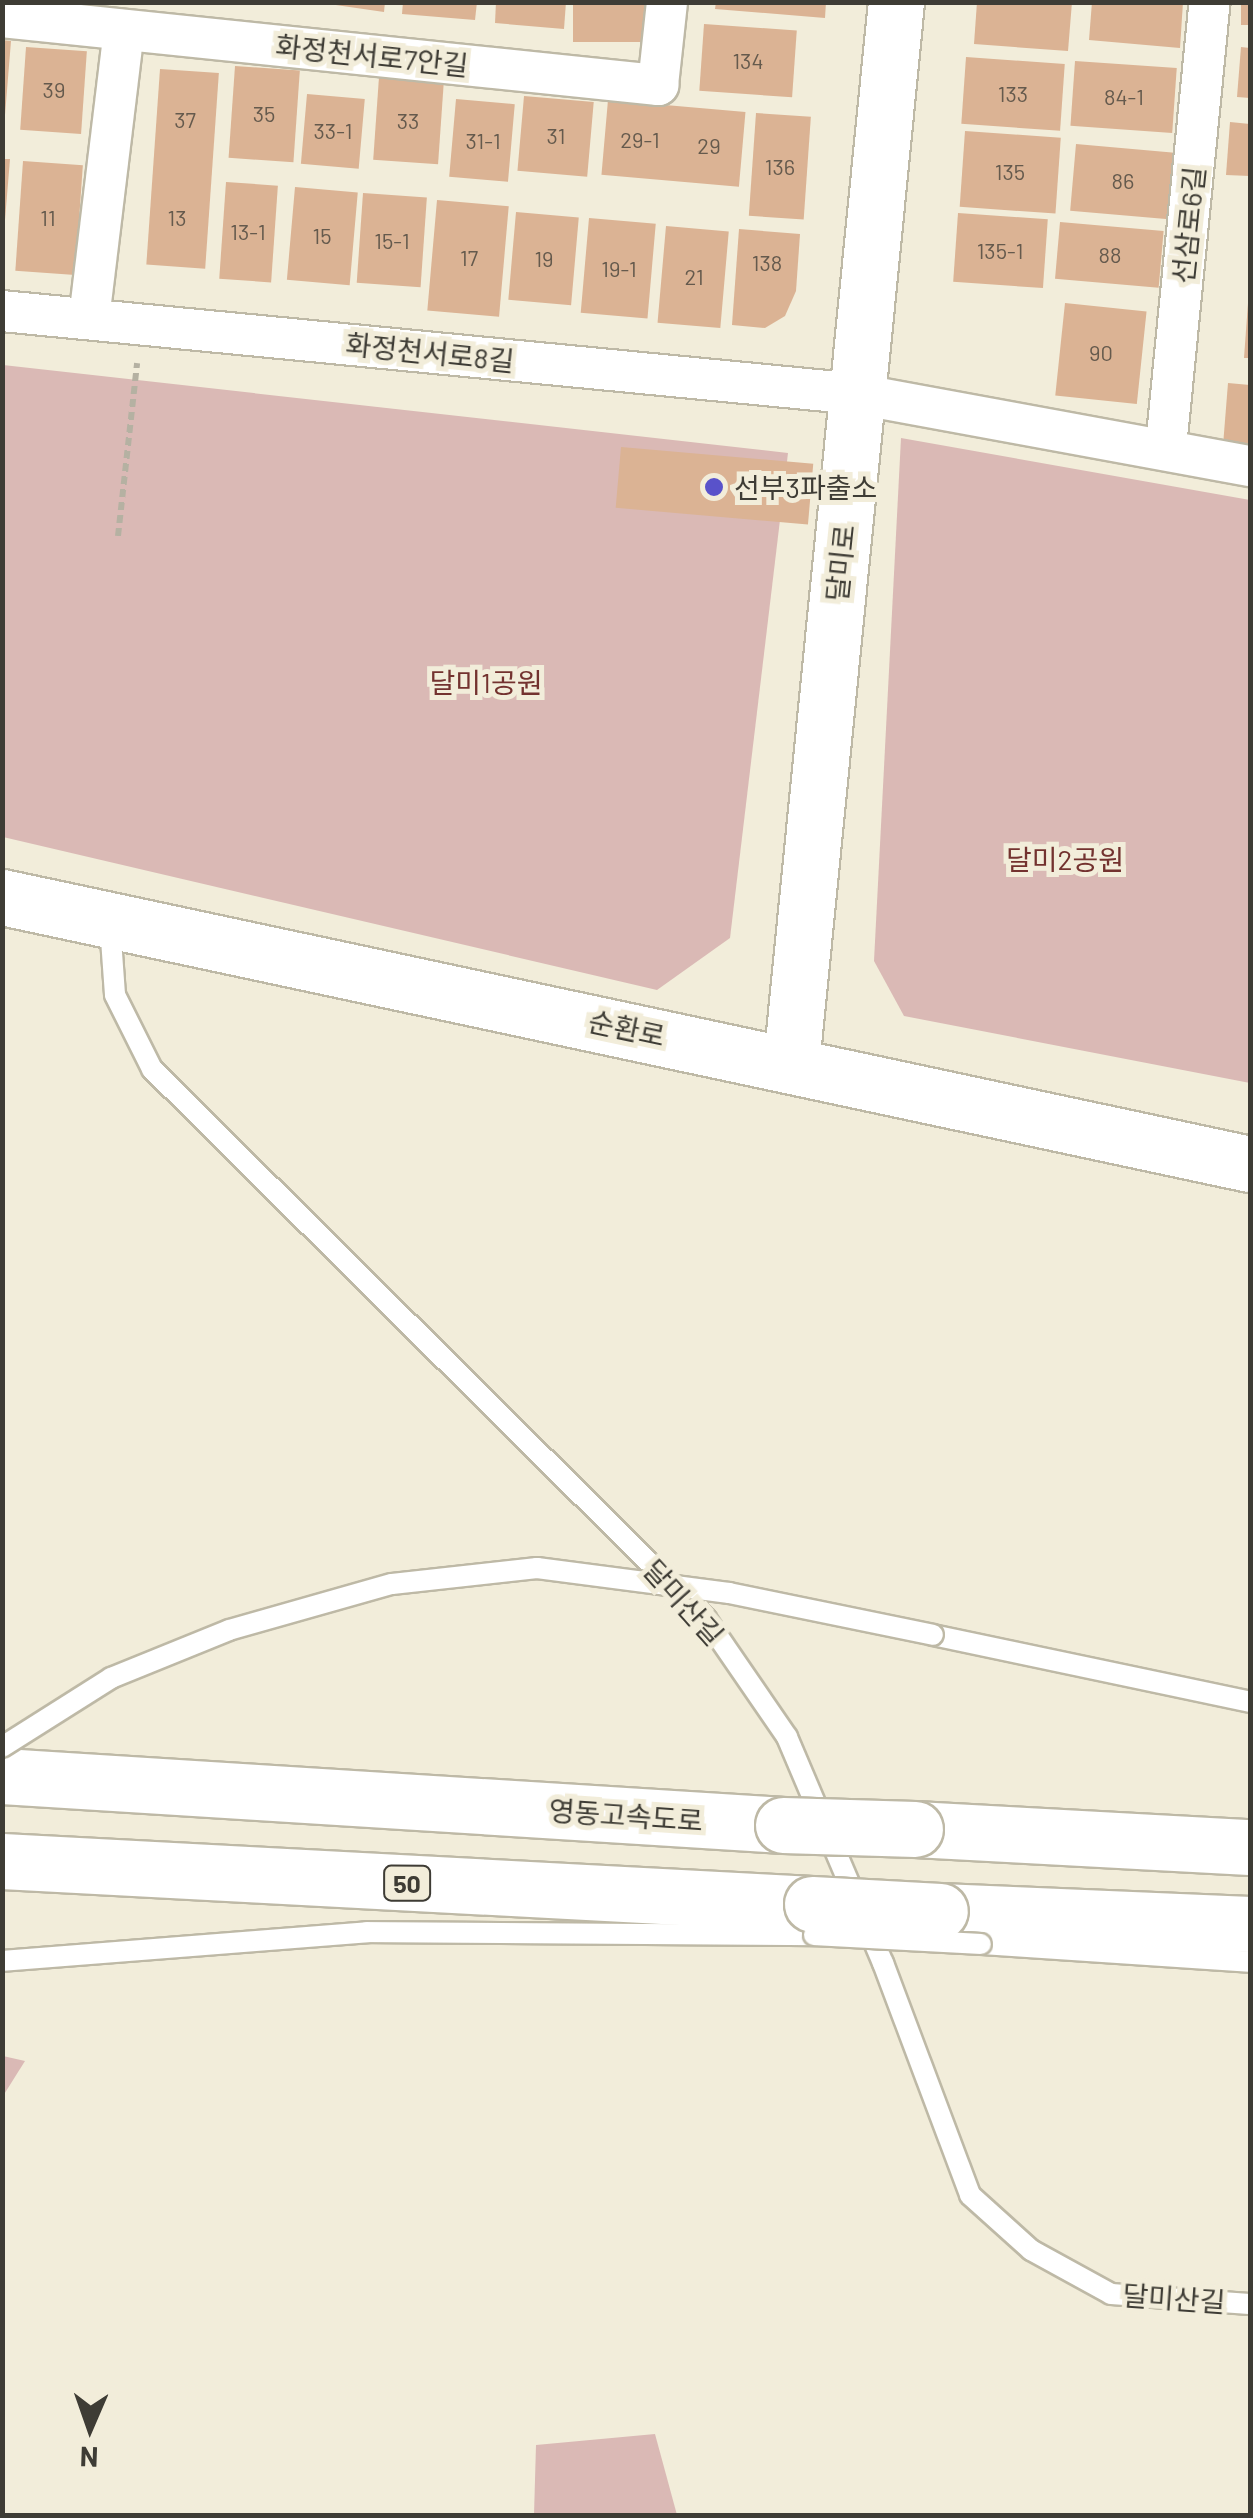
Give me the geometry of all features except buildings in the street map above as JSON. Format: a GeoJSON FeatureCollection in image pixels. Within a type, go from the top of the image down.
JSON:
{"type":"FeatureCollection","features":[{"type":"Feature","properties":{"kind":"main road","name":"달미로"},"geometry":{"type":"LineString","coordinates":[[791,1063],[896,2]]}},
{"type":"Feature","properties":{"kind":"main road","name":"순환로"},"geometry":{"type":"LineString","coordinates":[[2,897],[110,915],[1250,1164]]}},
{"type":"Feature","properties":{"kind":"main road","name":"영동고속도로"},"geometry":{"type":"LineString","coordinates":[[2,1776],[782,1826],[1250,1847]]}},
{"type":"Feature","properties":{"kind":"main road","name":"50"},"geometry":{"type":"LineString","coordinates":[[2,1861],[961,1928],[1250,1924]]}},
{"type":"Feature","properties":{"kind":"street","name":"화정천서로7안길"},"geometry":{"type":"LineString","coordinates":[[2,17],[658,85],[667,2]]}},
{"type":"Feature","properties":{"kind":"street","name":"선삼로6길"},"geometry":{"type":"LineString","coordinates":[[1166,447],[1210,2]]}},
{"type":"Feature","properties":{"kind":"street"},"geometry":{"type":"LineString","coordinates":[[89,319],[124,30]]}},
{"type":"Feature","properties":{"kind":"street","name":"화정천서로8길"},"geometry":{"type":"LineString","coordinates":[[2,311],[857,394],[1166,447],[1250,466]]}},
{"type":"Feature","properties":{"kind":"lane","name":"달미산길"},"geometry":{"type":"LineString","coordinates":[[110,915],[115,995],[152,1069],[706,1619],[787,1737],[883,1962],[970,2195],[1031,2250],[1112,2294],[1250,2304]]}},
{"type":"Feature","properties":{"kind":"lane"},"geometry":{"type":"LineString","coordinates":[[2,1747],[110,1678],[229,1630],[392,1584],[538,1568],[729,1593],[1250,1702]]}},
{"type":"Feature","properties":{"kind":"lane"},"geometry":{"type":"LineString","coordinates":[[2,1961],[368,1932],[813,1919]]}},
{"type":"Feature","properties":{"kind":"lane"},"geometry":{"type":"LineString","coordinates":[[961,1928],[1250,1962]]}},
{"type":"Feature","properties":{"kind":"path"},"geometry":{"type":"LineString","coordinates":[[118,536],[141,324]]}},
{"type":"Feature","properties":{"kind":"green space","name":"달미1공원"},"geometry":{"type":"Polygon","coordinates":[[[3,365],[788,453],[730,938],[657,990],[3,837],[3,365]]]}},
{"type":"Feature","properties":{"kind":"green space","name":"달미2공원"},"geometry":{"type":"Polygon","coordinates":[[[901,438],[1250,500],[1250,1083],[904,1016],[874,961],[901,438]]]}},
{"type":"Feature","properties":{"kind":"green space"},"geometry":{"type":"Polygon","coordinates":[[[2,2056],[25,2061],[3,2096],[2,2056]]]}},
{"type":"Feature","properties":{"kind":"green space"},"geometry":{"type":"Polygon","coordinates":[[[655,2434],[677,2515],[534,2515],[536,2445],[655,2434]]]}},
{"type":"Feature","properties":{"kind":"place","name":"선부3파출소"},"geometry":{"type":"Point","coordinates":[714,487]}}]}
